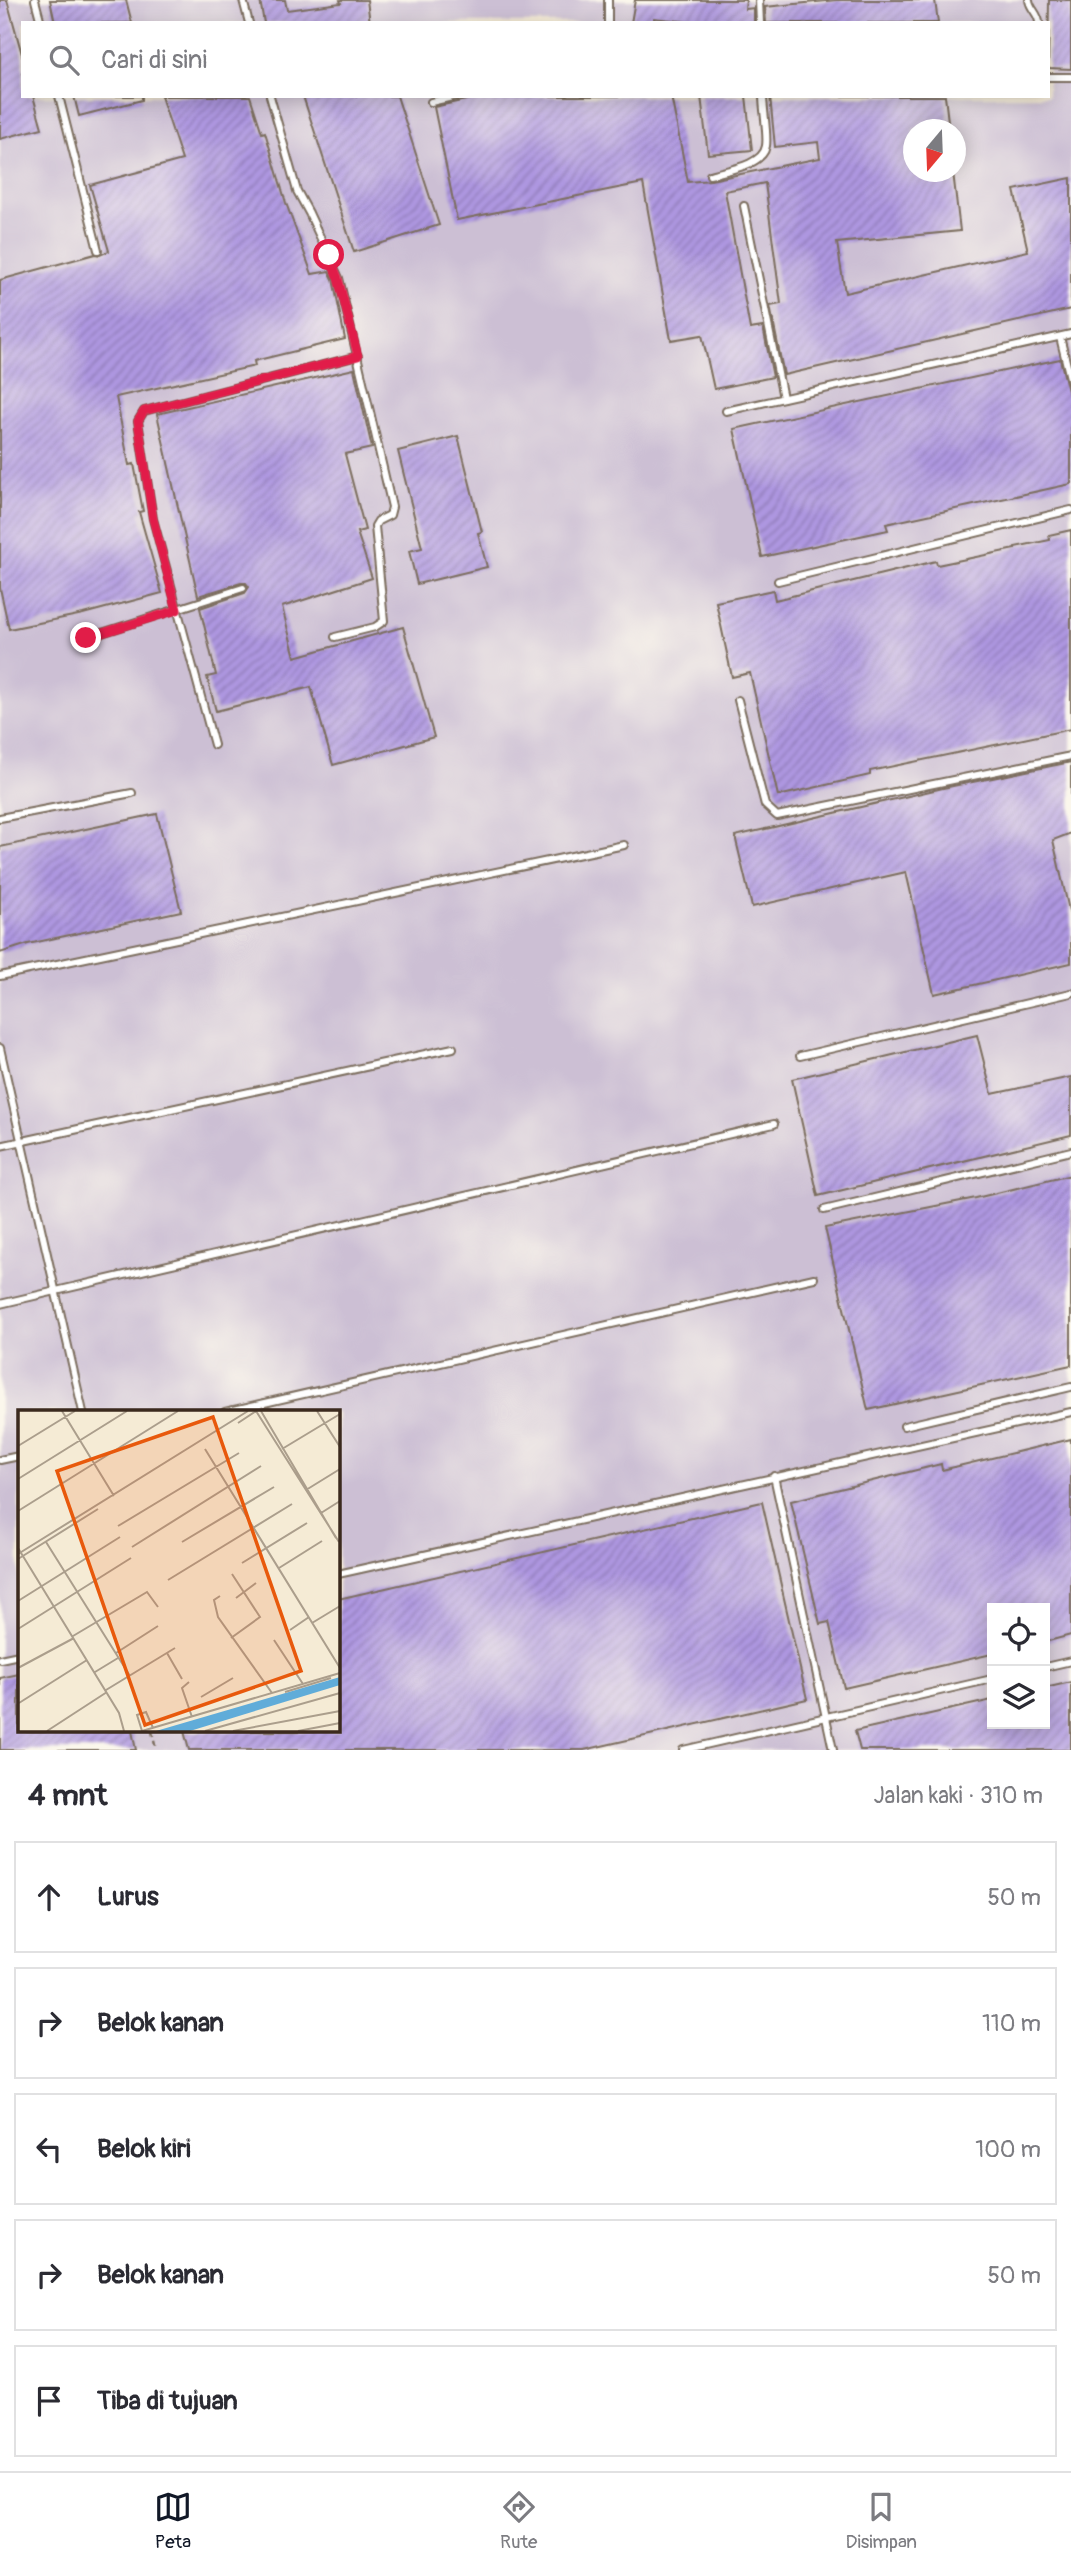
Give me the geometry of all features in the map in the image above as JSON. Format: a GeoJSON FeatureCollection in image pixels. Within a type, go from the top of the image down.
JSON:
{"type":"FeatureCollection","features":[{"type":"Feature","properties":{"kind":"lane"},"geometry":{"type":"LineString","coordinates":[[35,0],[40,21]]}},
{"type":"Feature","properties":{"kind":"lane"},"geometry":{"type":"LineString","coordinates":[[243,0],[249,21]]}},
{"type":"Feature","properties":{"kind":"lane"},"geometry":{"type":"LineString","coordinates":[[608,0],[608,21]]}},
{"type":"Feature","properties":{"kind":"lane"},"geometry":{"type":"LineString","coordinates":[[760,0],[760,21]]}},
{"type":"Feature","properties":{"kind":"lane"},"geometry":{"type":"LineString","coordinates":[[1029,0],[1029,6],[1039,21]]}},
{"type":"Feature","properties":{"kind":"lane"},"geometry":{"type":"LineString","coordinates":[[1050,77],[1071,77]]}},
{"type":"Feature","properties":{"kind":"lane"},"geometry":{"type":"LineString","coordinates":[[60,98],[98,250]]}},
{"type":"Feature","properties":{"kind":"lane"},"geometry":{"type":"LineString","coordinates":[[271,98],[297,191],[338,278],[392,507],[390,514],[375,526],[384,621],[374,627],[335,637]]}},
{"type":"Feature","properties":{"kind":"lane"},"geometry":{"type":"LineString","coordinates":[[431,102],[448,98]]}},
{"type":"Feature","properties":{"kind":"lane"},"geometry":{"type":"LineString","coordinates":[[710,175],[749,163],[761,156],[766,147],[763,98]]}},
{"type":"Feature","properties":{"kind":"lane"},"geometry":{"type":"LineString","coordinates":[[744,206],[783,398]]}},
{"type":"Feature","properties":{"kind":"lane"},"geometry":{"type":"LineString","coordinates":[[726,411],[1071,334]]}},
{"type":"Feature","properties":{"kind":"lane"},"geometry":{"type":"LineString","coordinates":[[1060,337],[1071,382]]}},
{"type":"Feature","properties":{"kind":"lane"},"geometry":{"type":"LineString","coordinates":[[214,745],[153,519],[138,421],[144,411],[358,356]]}},
{"type":"Feature","properties":{"kind":"lane"},"geometry":{"type":"LineString","coordinates":[[778,581],[1071,510]]}},
{"type":"Feature","properties":{"kind":"lane"},"geometry":{"type":"LineString","coordinates":[[86,638],[243,588]]}},
{"type":"Feature","properties":{"kind":"lane"},"geometry":{"type":"LineString","coordinates":[[738,700],[765,806],[777,816],[1071,756]]}},
{"type":"Feature","properties":{"kind":"lane"},"geometry":{"type":"LineString","coordinates":[[0,818],[132,793]]}},
{"type":"Feature","properties":{"kind":"lane"},"geometry":{"type":"LineString","coordinates":[[0,976],[624,845]]}},
{"type":"Feature","properties":{"kind":"lane"},"geometry":{"type":"LineString","coordinates":[[800,1056],[1071,993]]}},
{"type":"Feature","properties":{"kind":"lane"},"geometry":{"type":"LineString","coordinates":[[0,1048],[83,1410]]}},
{"type":"Feature","properties":{"kind":"lane"},"geometry":{"type":"LineString","coordinates":[[0,1146],[453,1048]]}},
{"type":"Feature","properties":{"kind":"lane"},"geometry":{"type":"LineString","coordinates":[[0,1304],[774,1124]]}},
{"type":"Feature","properties":{"kind":"lane"},"geometry":{"type":"LineString","coordinates":[[824,1210],[1071,1151]]}},
{"type":"Feature","properties":{"kind":"lane"},"geometry":{"type":"LineString","coordinates":[[234,1410],[814,1278]]}},
{"type":"Feature","properties":{"kind":"lane"},"geometry":{"type":"LineString","coordinates":[[904,1426],[1071,1387]]}},
{"type":"Feature","properties":{"kind":"lane"},"geometry":{"type":"LineString","coordinates":[[340,1574],[1071,1412]]}},
{"type":"Feature","properties":{"kind":"lane"},"geometry":{"type":"LineString","coordinates":[[0,1460],[18,1456]]}},
{"type":"Feature","properties":{"kind":"lane"},"geometry":{"type":"LineString","coordinates":[[774,1476],[834,1750]]}},
{"type":"Feature","properties":{"kind":"lane"},"geometry":{"type":"LineString","coordinates":[[0,1659],[18,1655]]}},
{"type":"Feature","properties":{"kind":"lane"},"geometry":{"type":"LineString","coordinates":[[1049,1666],[1071,1661]]}},
{"type":"Feature","properties":{"kind":"lane"},"geometry":{"type":"LineString","coordinates":[[683,1750],[987,1680]]}},
{"type":"Feature","properties":{"kind":"path"},"geometry":{"type":"LineString","coordinates":[[152,1732],[156,1750]]}},
{"type":"Feature","properties":{"kind":"shaded area"},"geometry":{"type":"Polygon","coordinates":[[[0,0],[1071,0],[1071,1750],[0,1750],[0,0]]]}},
{"type":"Feature","properties":{"kind":"building"},"geometry":{"type":"Polygon","coordinates":[[[0,0],[7,0],[21,51],[21,98],[34,98],[42,128],[0,139],[0,0]]]}},
{"type":"Feature","properties":{"kind":"building"},"geometry":{"type":"Polygon","coordinates":[[[50,0],[126,0],[131,21],[55,21],[50,0]]]}},
{"type":"Feature","properties":{"kind":"building"},"geometry":{"type":"Polygon","coordinates":[[[260,0],[285,0],[287,10],[341,3],[340,0],[367,0],[370,21],[264,21],[260,0]]]}},
{"type":"Feature","properties":{"kind":"building"},"geometry":{"type":"Polygon","coordinates":[[[635,0],[746,0],[745,9],[754,8],[754,21],[681,21],[654,18],[654,21],[631,21],[635,0]]]}},
{"type":"Feature","properties":{"kind":"building"},"geometry":{"type":"Polygon","coordinates":[[[837,0],[935,0],[938,21],[766,21],[765,7],[837,0]]]}},
{"type":"Feature","properties":{"kind":"building"},"geometry":{"type":"Polygon","coordinates":[[[1049,0],[1071,0],[1071,69],[1050,68],[1049,0]]]}},
{"type":"Feature","properties":{"kind":"building"},"geometry":{"type":"Polygon","coordinates":[[[74,98],[142,98],[142,100],[79,116],[74,98]]]}},
{"type":"Feature","properties":{"kind":"building"},"geometry":{"type":"Polygon","coordinates":[[[162,98],[251,98],[262,133],[265,132],[286,203],[312,274],[329,271],[333,279],[345,339],[254,361],[255,366],[116,397],[129,465],[134,464],[143,511],[139,512],[162,593],[83,614],[9,629],[0,588],[0,280],[109,251],[90,185],[182,160],[162,98]]]}},
{"type":"Feature","properties":{"kind":"building"},"geometry":{"type":"Polygon","coordinates":[[[304,98],[398,98],[439,225],[354,252],[304,98]]]}},
{"type":"Feature","properties":{"kind":"building"},"geometry":{"type":"Polygon","coordinates":[[[475,98],[671,98],[688,182],[711,180],[820,158],[818,142],[775,147],[770,98],[945,98],[948,119],[903,119],[903,182],[954,182],[960,231],[837,243],[845,293],[1028,251],[1014,190],[1071,178],[1071,309],[784,375],[770,306],[781,304],[765,183],[725,191],[750,329],[763,327],[773,377],[714,389],[702,335],[671,340],[643,183],[457,220],[434,107],[475,98]]]}},
{"type":"Feature","properties":{"kind":"building"},"geometry":{"type":"Polygon","coordinates":[[[701,98],[746,98],[752,150],[708,154],[701,98]]]}},
{"type":"Feature","properties":{"kind":"building"},"geometry":{"type":"Polygon","coordinates":[[[1060,359],[1071,403],[1071,484],[886,524],[888,530],[762,557],[734,429],[1060,359]]]}},
{"type":"Feature","properties":{"kind":"building"},"geometry":{"type":"Polygon","coordinates":[[[354,369],[372,448],[345,454],[365,530],[357,532],[372,578],[282,607],[295,657],[403,627],[434,737],[333,765],[311,687],[216,711],[207,677],[216,675],[200,608],[245,593],[249,587],[246,583],[241,583],[198,596],[157,414],[354,369]]]}},
{"type":"Feature","properties":{"kind":"building"},"geometry":{"type":"Polygon","coordinates":[[[458,436],[482,532],[478,533],[487,567],[417,584],[409,551],[422,548],[398,451],[458,436]]]}},
{"type":"Feature","properties":{"kind":"building"},"geometry":{"type":"Polygon","coordinates":[[[1071,530],[1071,729],[870,771],[870,775],[778,796],[750,673],[732,677],[716,602],[773,590],[775,600],[936,561],[937,565],[1015,549],[1050,540],[1049,535],[1071,530]]]}},
{"type":"Feature","properties":{"kind":"building"},"geometry":{"type":"Polygon","coordinates":[[[1071,762],[1071,833],[1053,840],[1071,919],[1071,963],[934,994],[906,872],[752,907],[735,836],[943,788],[1071,762]]]}},
{"type":"Feature","properties":{"kind":"building"},"geometry":{"type":"Polygon","coordinates":[[[157,814],[181,911],[28,944],[0,953],[0,847],[157,814]]]}},
{"type":"Feature","properties":{"kind":"building"},"geometry":{"type":"Polygon","coordinates":[[[977,1035],[992,1094],[1071,1077],[1071,1135],[818,1196],[792,1079],[977,1035]]]}},
{"type":"Feature","properties":{"kind":"building"},"geometry":{"type":"Polygon","coordinates":[[[1071,1175],[1071,1365],[868,1410],[825,1228],[976,1198],[1071,1175]]]}},
{"type":"Feature","properties":{"kind":"building"},"geometry":{"type":"Polygon","coordinates":[[[1071,1439],[1071,1635],[1050,1641],[1050,1603],[987,1603],[987,1655],[844,1688],[829,1622],[820,1624],[791,1501],[941,1464],[942,1470],[1071,1439]]]}},
{"type":"Feature","properties":{"kind":"building"},"geometry":{"type":"Polygon","coordinates":[[[762,1502],[807,1699],[584,1750],[189,1750],[184,1732],[340,1732],[340,1599],[762,1502]]]}},
{"type":"Feature","properties":{"kind":"building"},"geometry":{"type":"Polygon","coordinates":[[[18,1674],[18,1732],[132,1732],[136,1750],[0,1750],[0,1678],[18,1674]]]}},
{"type":"Feature","properties":{"kind":"building"},"geometry":{"type":"Polygon","coordinates":[[[1071,1682],[1071,1750],[860,1750],[855,1731],[987,1701],[987,1729],[1050,1729],[1050,1687],[1071,1682]]]}},
{"type":"Feature","properties":{"kind":"route"},"geometry":{"type":"LineString","coordinates":[[86,638],[177,610],[153,519],[138,421],[144,411],[358,356],[338,278],[329,255]]}}]}
